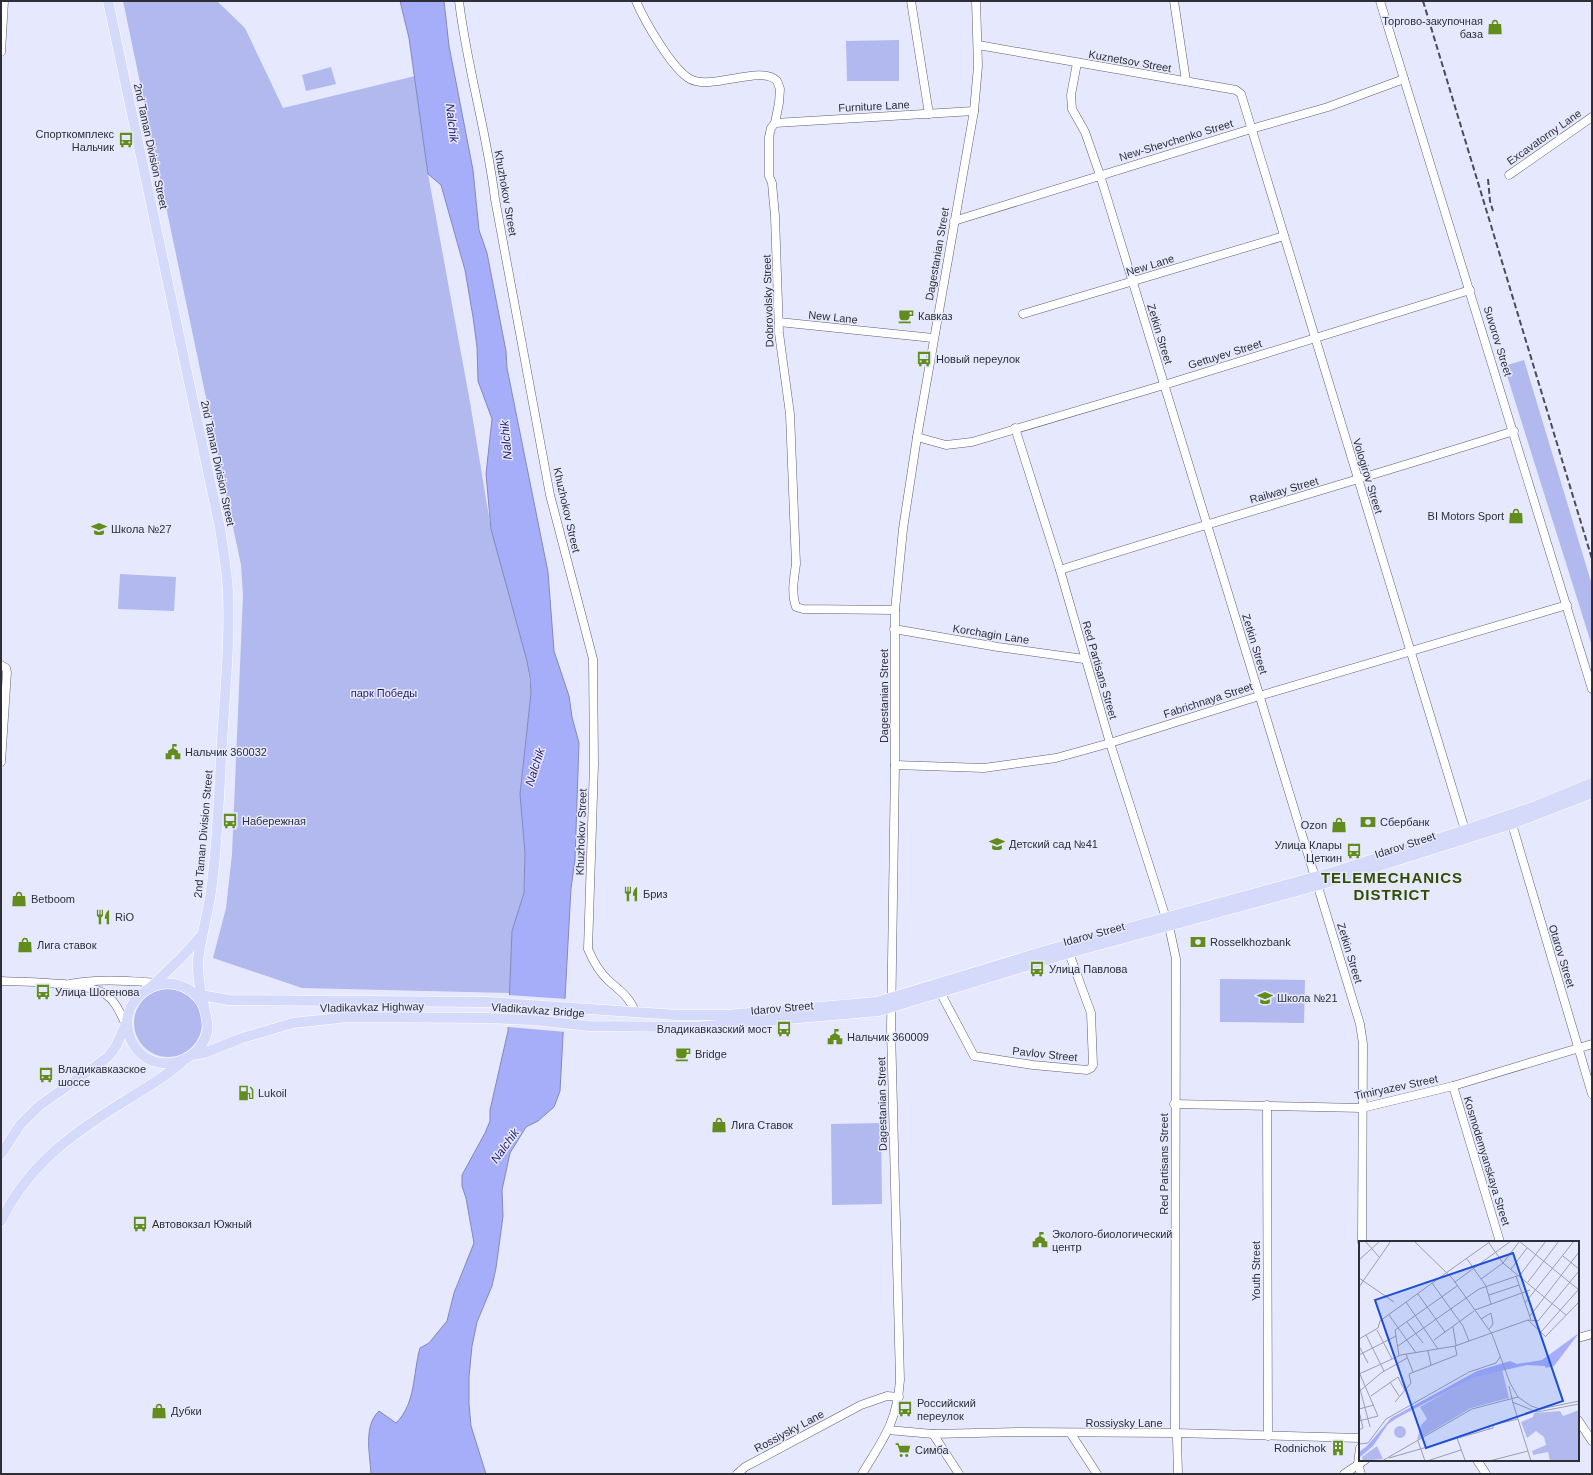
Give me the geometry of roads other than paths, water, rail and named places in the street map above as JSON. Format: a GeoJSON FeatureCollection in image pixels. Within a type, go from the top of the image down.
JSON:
{"type":"FeatureCollection","features":[{"type":"Feature","properties":{"kind":"main road","name":"2nd Taman Division Street"},"geometry":{"type":"LineString","coordinates":[[108,1],[220,528],[228,583],[227,652],[213,870],[208,910],[201,936],[198,972],[200,998]]}},
{"type":"Feature","properties":{"kind":"main road","name":"Idarov Street"},"geometry":{"type":"LineString","coordinates":[[1317,881],[1536,806],[1592,783]]}},
{"type":"Feature","properties":{"kind":"main road","name":"Idarov Street"},"geometry":{"type":"LineString","coordinates":[[590,1009],[676,1015],[727,1015],[893,1002],[940,992],[1168,922],[1317,881],[1512,824],[1592,792]]}},
{"type":"Feature","properties":{"kind":"main road","name":"Idarov Street"},"geometry":{"type":"LineString","coordinates":[[590,1026],[696,1027],[858,1014],[1048,950],[1168,922]]}},
{"type":"Feature","properties":{"kind":"main road"},"geometry":{"type":"LineString","coordinates":[[1,1154],[20,1125],[39,1106],[108,1057],[116,1046],[127,1023],[132,1004],[143,991],[157,984],[201,936]]}},
{"type":"Feature","properties":{"kind":"main road"},"geometry":{"type":"LineString","coordinates":[[127,1023],[135,1048],[153,1061],[169,1063],[188,1057],[204,1041],[207,1014],[200,998],[178,984],[157,984]]}},
{"type":"Feature","properties":{"kind":"main road","name":"Vladikavkaz Highway"},"geometry":{"type":"LineString","coordinates":[[200,998],[244,1000],[487,1002]]}},
{"type":"Feature","properties":{"kind":"main road","name":"Vladikavkaz Bridge"},"geometry":{"type":"LineString","coordinates":[[487,1002],[590,1009]]}},
{"type":"Feature","properties":{"kind":"main road","name":"Vladikavkaz Highway"},"geometry":{"type":"LineString","coordinates":[[1,1221],[18,1192],[32,1174],[61,1144],[101,1116],[172,1071],[188,1057],[204,1053],[253,1034],[309,1020],[367,1017],[485,1018]]}},
{"type":"Feature","properties":{"kind":"main road","name":"Vladikavkaz Bridge"},"geometry":{"type":"LineString","coordinates":[[485,1018],[532,1020],[590,1026]]}},
{"type":"Feature","properties":{"kind":"street"},"geometry":{"type":"LineString","coordinates":[[1,52],[4,1]]}},
{"type":"Feature","properties":{"kind":"street","name":"Khuzhokov Street"},"geometry":{"type":"LineString","coordinates":[[459,1],[464,39],[491,165],[499,223],[550,495],[593,659],[594,764],[588,949],[600,971],[627,996],[636,1012]]}},
{"type":"Feature","properties":{"kind":"street","name":"Dobrovolsky Street"},"geometry":{"type":"LineString","coordinates":[[636,1],[649,25],[669,56],[680,71],[690,79],[720,81],[763,75],[775,78],[780,89],[775,123],[770,132],[769,157],[775,216],[779,322],[790,414],[796,564],[793,600],[796,607],[803,609],[895,610]]}},
{"type":"Feature","properties":{"kind":"street"},"geometry":{"type":"LineString","coordinates":[[911,1],[929,114]]}},
{"type":"Feature","properties":{"kind":"street","name":"Dagestanian Street"},"geometry":{"type":"LineString","coordinates":[[862,1474],[888,1430],[895,1415],[899,1398],[900,1380],[893,1002],[895,610],[903,529],[917,437],[933,338],[974,111],[978,66],[976,1]]}},
{"type":"Feature","properties":{"kind":"street"},"geometry":{"type":"LineString","coordinates":[[1174,1],[1186,81]]}},
{"type":"Feature","properties":{"kind":"street","name":"Suvorov Street"},"geometry":{"type":"LineString","coordinates":[[1380,1],[1514,431],[1592,689]]}},
{"type":"Feature","properties":{"kind":"street","name":"Kuznetsov Street"},"geometry":{"type":"LineString","coordinates":[[978,46],[1186,81],[1240,92],[1251,129]]}},
{"type":"Feature","properties":{"kind":"street","name":"Zetkin Street"},"geometry":{"type":"LineString","coordinates":[[1077,63],[1071,95],[1072,109],[1084,132],[1100,175],[1206,524],[1317,881],[1362,1035],[1362,1241]]}},
{"type":"Feature","properties":{"kind":"street","name":"New-Shevchenko Street"},"geometry":{"type":"LineString","coordinates":[[954,221],[1100,175],[1328,107],[1404,79]]}},
{"type":"Feature","properties":{"kind":"street","name":"Furniture Lane"},"geometry":{"type":"LineString","coordinates":[[775,123],[974,111]]}},
{"type":"Feature","properties":{"kind":"street","name":"Excavatorny Lane"},"geometry":{"type":"LineString","coordinates":[[1509,175],[1592,117]]}},
{"type":"Feature","properties":{"kind":"street","name":"Vologirov Street"},"geometry":{"type":"LineString","coordinates":[[1251,129],[1465,830]]}},
{"type":"Feature","properties":{"kind":"street","name":"New Lane"},"geometry":{"type":"LineString","coordinates":[[1023,314],[1284,236]]}},
{"type":"Feature","properties":{"kind":"street","name":"Gettuyev Street"},"geometry":{"type":"LineString","coordinates":[[917,437],[939,443],[958,445],[1164,385],[1470,290]]}},
{"type":"Feature","properties":{"kind":"street","name":"New Lane"},"geometry":{"type":"LineString","coordinates":[[779,322],[933,338]]}},
{"type":"Feature","properties":{"kind":"street","name":"Red Partisans Street"},"geometry":{"type":"LineString","coordinates":[[1015,428],[1060,570],[1084,659],[1110,743],[1168,922],[1176,959],[1174,1104],[1175,1433],[1177,1438],[1178,1474]]}},
{"type":"Feature","properties":{"kind":"street","name":"Railway Street"},"geometry":{"type":"LineString","coordinates":[[1060,570],[1206,524],[1358,480],[1514,431]]}},
{"type":"Feature","properties":{"kind":"street","name":"Fabrichnaya Street"},"geometry":{"type":"LineString","coordinates":[[895,765],[984,768],[1056,758],[1110,743],[1410,650],[1567,605]]}},
{"type":"Feature","properties":{"kind":"street","name":"Korchagin Lane"},"geometry":{"type":"LineString","coordinates":[[894,629],[998,647],[1084,659]]}},
{"type":"Feature","properties":{"kind":"street"},"geometry":{"type":"LineString","coordinates":[[1,665],[6,668],[7,672],[1,762]]}},
{"type":"Feature","properties":{"kind":"street","name":"Otarov Street"},"geometry":{"type":"LineString","coordinates":[[1512,824],[1592,1094]]}},
{"type":"Feature","properties":{"kind":"street","name":"Pavlov Street"},"geometry":{"type":"LineString","coordinates":[[940,992],[974,1056],[1033,1065],[1087,1070],[1093,1065],[1091,1014],[1069,953]]}},
{"type":"Feature","properties":{"kind":"street"},"geometry":{"type":"LineString","coordinates":[[1,981],[67,984],[81,982],[157,984]]}},
{"type":"Feature","properties":{"kind":"street"},"geometry":{"type":"LineString","coordinates":[[67,984],[104,994],[114,1002],[127,1023]]}},
{"type":"Feature","properties":{"kind":"street","name":"Timiryazev Street"},"geometry":{"type":"LineString","coordinates":[[1174,1104],[1362,1108],[1453,1086],[1592,1044]]}},
{"type":"Feature","properties":{"kind":"street","name":"Kosmodemyanskaya Street"},"geometry":{"type":"LineString","coordinates":[[1453,1086],[1500,1241]]}},
{"type":"Feature","properties":{"kind":"street","name":"Youth Street"},"geometry":{"type":"LineString","coordinates":[[1267,1105],[1268,1436]]}},
{"type":"Feature","properties":{"kind":"street"},"geometry":{"type":"LineString","coordinates":[[1579,1338],[1592,1334]]}},
{"type":"Feature","properties":{"kind":"street","name":"Rossiysky Lane"},"geometry":{"type":"LineString","coordinates":[[737,1474],[745,1467],[861,1405],[887,1396],[899,1398]]}},
{"type":"Feature","properties":{"kind":"street"},"geometry":{"type":"LineString","coordinates":[[1579,1422],[1592,1442]]}},
{"type":"Feature","properties":{"kind":"street","name":"Rossiysky Lane"},"geometry":{"type":"LineString","coordinates":[[888,1430],[933,1434],[1013,1432],[1071,1434],[1175,1433],[1359,1438]]}},
{"type":"Feature","properties":{"kind":"street"},"geometry":{"type":"LineString","coordinates":[[933,1434],[959,1474]]}},
{"type":"Feature","properties":{"kind":"street"},"geometry":{"type":"LineString","coordinates":[[1071,1434],[1097,1474]]}},
{"type":"Feature","properties":{"kind":"street"},"geometry":{"type":"LineString","coordinates":[[1478,1461],[1486,1474]]}},
{"type":"Feature","properties":{"kind":"street"},"geometry":{"type":"LineString","coordinates":[[1344,1474],[1362,1462]]}},
{"type":"Feature","properties":{"kind":"street"},"geometry":{"type":"LineString","coordinates":[[1361,1474],[1362,1462]]}},
{"type":"Feature","properties":{"kind":"water","name":"Nalchik"},"geometry":{"type":"Polygon","coordinates":[[[400,1],[444,1],[449,46],[473,170],[479,230],[487,253],[506,351],[507,368],[548,572],[554,651],[569,696],[572,717],[579,743],[575,860],[571,888],[560,1091],[554,1107],[538,1121],[526,1127],[510,1153],[502,1190],[503,1216],[496,1268],[492,1286],[477,1322],[472,1346],[469,1377],[471,1426],[486,1474],[371,1474],[369,1449],[369,1432],[371,1424],[379,1411],[396,1423],[407,1407],[411,1397],[420,1348],[429,1343],[447,1321],[454,1293],[474,1243],[466,1198],[462,1186],[462,1175],[490,1121],[490,1110],[508,1031],[512,931],[524,893],[525,853],[520,794],[531,693],[527,661],[491,529],[486,474],[492,419],[478,381],[477,347],[465,270],[441,185],[428,174],[409,38],[400,1]]]}},
{"type":"Feature","properties":{"kind":"railway"},"geometry":{"type":"LineString","coordinates":[[1423,1],[1592,559]]}},
{"type":"Feature","properties":{"kind":"railway"},"geometry":{"type":"LineString","coordinates":[[1488,179],[1490,201],[1493,211]]}},
{"type":"Feature","properties":{"kind":"place","name":"Торгово-закупочная база"},"geometry":{"type":"Point","coordinates":[1495,27]}},
{"type":"Feature","properties":{"kind":"place","name":"Спорткомплекс Нальчик"},"geometry":{"type":"Point","coordinates":[126,140]}},
{"type":"Feature","properties":{"kind":"place","name":"Кавказ"},"geometry":{"type":"Point","coordinates":[906,316]}},
{"type":"Feature","properties":{"kind":"place","name":"Новый переулок"},"geometry":{"type":"Point","coordinates":[924,359]}},
{"type":"Feature","properties":{"kind":"place","name":"BI Motors Sport"},"geometry":{"type":"Point","coordinates":[1516,516]}},
{"type":"Feature","properties":{"kind":"place","name":"Школа №27"},"geometry":{"type":"Point","coordinates":[99,529]}},
{"type":"Feature","properties":{"kind":"place","name":"Нальчик 360032"},"geometry":{"type":"Point","coordinates":[173,752]}},
{"type":"Feature","properties":{"kind":"place","name":"Набережная"},"geometry":{"type":"Point","coordinates":[230,821]}},
{"type":"Feature","properties":{"kind":"place","name":"Сбербанк"},"geometry":{"type":"Point","coordinates":[1368,822]}},
{"type":"Feature","properties":{"kind":"place","name":"Ozon"},"geometry":{"type":"Point","coordinates":[1339,825]}},
{"type":"Feature","properties":{"kind":"place","name":"Детский сад №41"},"geometry":{"type":"Point","coordinates":[997,844]}},
{"type":"Feature","properties":{"kind":"place","name":"Улица Клары Цеткин"},"geometry":{"type":"Point","coordinates":[1354,851]}},
{"type":"Feature","properties":{"kind":"place","name":"Бриз"},"geometry":{"type":"Point","coordinates":[631,894]}},
{"type":"Feature","properties":{"kind":"place","name":"Betboom"},"geometry":{"type":"Point","coordinates":[19,899]}},
{"type":"Feature","properties":{"kind":"place","name":"RiO"},"geometry":{"type":"Point","coordinates":[103,917]}},
{"type":"Feature","properties":{"kind":"place","name":"Rosselkhozbank"},"geometry":{"type":"Point","coordinates":[1198,942]}},
{"type":"Feature","properties":{"kind":"place","name":"Лига ставок"},"geometry":{"type":"Point","coordinates":[25,945]}},
{"type":"Feature","properties":{"kind":"place","name":"Улица Павлова"},"geometry":{"type":"Point","coordinates":[1037,969]}},
{"type":"Feature","properties":{"kind":"place","name":"Улица Шогенова"},"geometry":{"type":"Point","coordinates":[43,992]}},
{"type":"Feature","properties":{"kind":"place","name":"Школа №21"},"geometry":{"type":"Point","coordinates":[1265,998]}},
{"type":"Feature","properties":{"kind":"place","name":"Владикавказский мост"},"geometry":{"type":"Point","coordinates":[784,1029]}},
{"type":"Feature","properties":{"kind":"place","name":"Нальчик 360009"},"geometry":{"type":"Point","coordinates":[835,1037]}},
{"type":"Feature","properties":{"kind":"place","name":"Bridge"},"geometry":{"type":"Point","coordinates":[683,1054]}},
{"type":"Feature","properties":{"kind":"place","name":"Владикавказское шоссе"},"geometry":{"type":"Point","coordinates":[46,1075]}},
{"type":"Feature","properties":{"kind":"place","name":"Lukoil"},"geometry":{"type":"Point","coordinates":[246,1093]}},
{"type":"Feature","properties":{"kind":"place","name":"Лига Ставок"},"geometry":{"type":"Point","coordinates":[719,1125]}},
{"type":"Feature","properties":{"kind":"place","name":"Автовокзал Южный"},"geometry":{"type":"Point","coordinates":[140,1224]}},
{"type":"Feature","properties":{"kind":"place","name":"Эколого-биологический центр"},"geometry":{"type":"Point","coordinates":[1040,1240]}},
{"type":"Feature","properties":{"kind":"place","name":"Российский переулок"},"geometry":{"type":"Point","coordinates":[905,1409]}},
{"type":"Feature","properties":{"kind":"place","name":"Дубки"},"geometry":{"type":"Point","coordinates":[159,1411]}},
{"type":"Feature","properties":{"kind":"place","name":"Rodnichok"},"geometry":{"type":"Point","coordinates":[1338,1448]}},
{"type":"Feature","properties":{"kind":"place","name":"Симба"},"geometry":{"type":"Point","coordinates":[903,1450]}},
{"type":"Feature","properties":{"kind":"district","name":"TELEMECHANICS DISTRICT"},"geometry":{"type":"Point","coordinates":[1392,886]}},
{"type":"Feature","properties":{"kind":"park label","name":"парк Победы"},"geometry":{"type":"Point","coordinates":[384,693]}}]}
